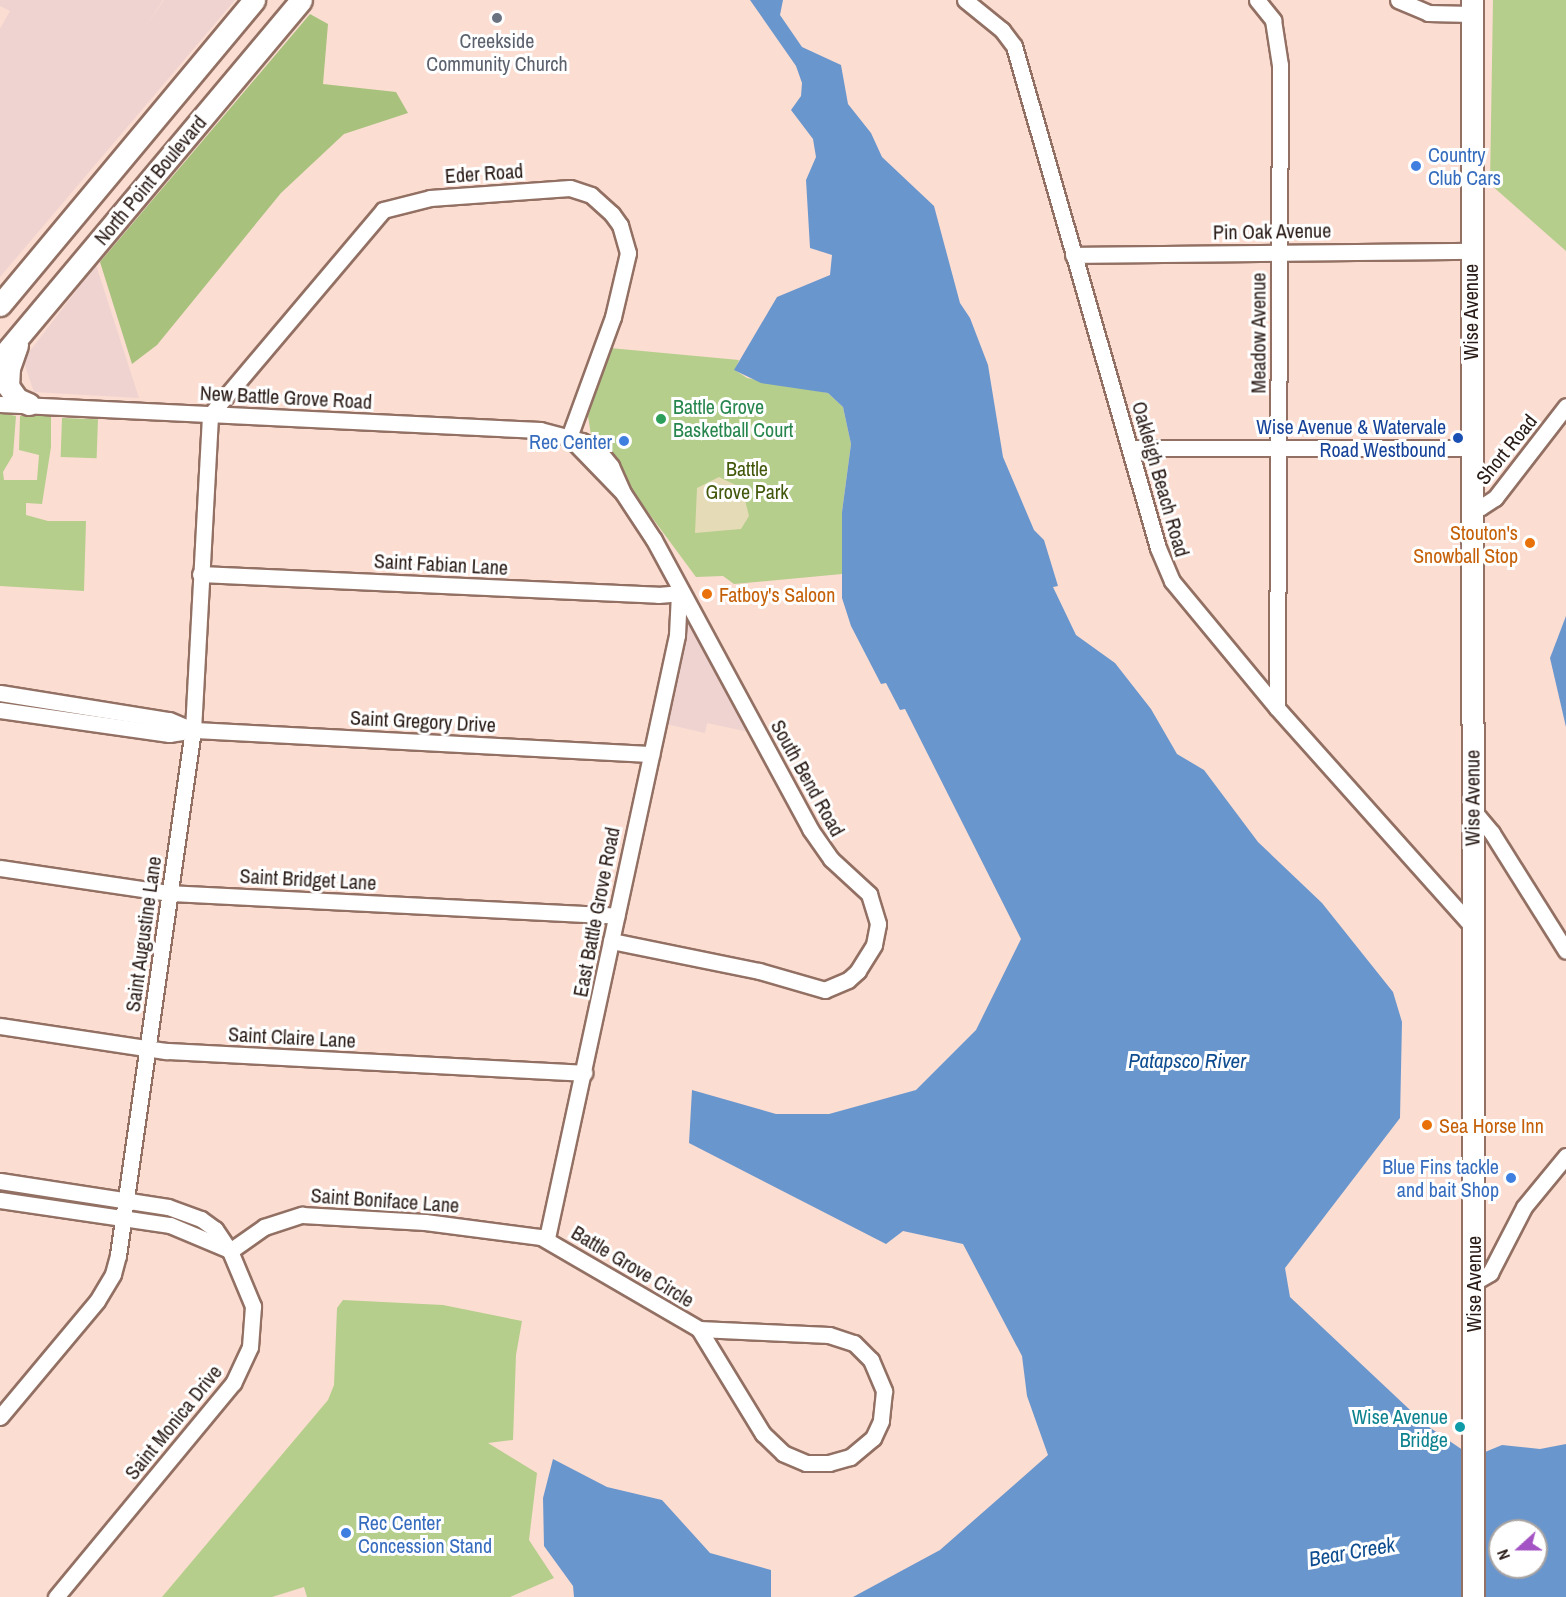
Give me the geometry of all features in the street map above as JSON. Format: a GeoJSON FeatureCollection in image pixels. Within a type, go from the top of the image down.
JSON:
{"type":"FeatureCollection","features":[{"type":"Feature","properties":{"kind":"main road","name":"North Point Boulevard"},"geometry":{"type":"LineString","coordinates":[[0,305],[254,0]]}},
{"type":"Feature","properties":{"kind":"main road","name":"North Point Boulevard"},"geometry":{"type":"LineString","coordinates":[[0,360],[301,0]]}},
{"type":"Feature","properties":{"kind":"main road","name":"Wise Avenue"},"geometry":{"type":"LineString","coordinates":[[1472,7],[1470,507],[1473,927],[1473,1597]]}},
{"type":"Feature","properties":{"kind":"main road"},"geometry":{"type":"LineString","coordinates":[[156,116],[183,140]]}},
{"type":"Feature","properties":{"kind":"main road"},"geometry":{"type":"LineString","coordinates":[[20,336],[9,368],[8,386],[17,399],[29,404]]}},
{"type":"Feature","properties":{"kind":"street","name":"Oakleigh Beach Road"},"geometry":{"type":"LineString","coordinates":[[965,0],[1002,30],[1014,46],[1164,566],[1172,581],[1277,708],[1473,927]]}},
{"type":"Feature","properties":{"kind":"street","name":"Meadow Avenue"},"geometry":{"type":"LineString","coordinates":[[1257,0],[1273,20],[1279,42],[1280,446],[1277,708]]}},
{"type":"Feature","properties":{"kind":"street"},"geometry":{"type":"LineString","coordinates":[[1398,0],[1428,13],[1472,7]]}},
{"type":"Feature","properties":{"kind":"street","name":"Eder Road"},"geometry":{"type":"LineString","coordinates":[[210,415],[383,210],[430,198],[570,188],[591,195],[612,214],[620,225],[628,253],[613,317],[569,437]]}},
{"type":"Feature","properties":{"kind":"street","name":"Pin Oak Avenue"},"geometry":{"type":"LineString","coordinates":[[1074,255],[1470,251]]}},
{"type":"Feature","properties":{"kind":"street","name":"New Battle Grove Road"},"geometry":{"type":"LineString","coordinates":[[0,404],[540,430],[569,437]]}},
{"type":"Feature","properties":{"kind":"street","name":"Short Road"},"geometry":{"type":"LineString","coordinates":[[1470,507],[1481,507],[1495,498],[1566,406]]}},
{"type":"Feature","properties":{"kind":"street","name":"Saint Augustine Lane"},"geometry":{"type":"LineString","coordinates":[[0,1417],[104,1291],[113,1274],[126,1201],[193,730],[210,415]]}},
{"type":"Feature","properties":{"kind":"street"},"geometry":{"type":"LineString","coordinates":[[569,437],[622,494],[669,565],[679,593]]}},
{"type":"Feature","properties":{"kind":"street"},"geometry":{"type":"LineString","coordinates":[[1130,448],[1280,446],[1470,448]]}},
{"type":"Feature","properties":{"kind":"street","name":"Saint Fabian Lane"},"geometry":{"type":"LineString","coordinates":[[200,574],[658,595],[679,593]]}},
{"type":"Feature","properties":{"kind":"street","name":"East Battle Grove Road"},"geometry":{"type":"LineString","coordinates":[[547,1238],[677,635],[679,593]]}},
{"type":"Feature","properties":{"kind":"street","name":"South Bend Road"},"geometry":{"type":"LineString","coordinates":[[611,941],[759,972],[817,990],[833,988],[854,976],[878,932],[878,917],[869,894],[819,843],[679,593]]}},
{"type":"Feature","properties":{"kind":"street","name":"Saint Gregory Drive"},"geometry":{"type":"LineString","coordinates":[[0,693],[169,720],[193,730]]}},
{"type":"Feature","properties":{"kind":"street","name":"Saint Gregory Drive"},"geometry":{"type":"LineString","coordinates":[[0,710],[169,734],[193,730],[651,754]]}},
{"type":"Feature","properties":{"kind":"street"},"geometry":{"type":"LineString","coordinates":[[1472,809],[1492,833],[1566,951]]}},
{"type":"Feature","properties":{"kind":"street","name":"Saint Bridget Lane"},"geometry":{"type":"LineString","coordinates":[[0,868],[170,893],[616,916]]}},
{"type":"Feature","properties":{"kind":"street","name":"Saint Claire Lane"},"geometry":{"type":"LineString","coordinates":[[0,1026],[147,1049],[584,1073]]}},
{"type":"Feature","properties":{"kind":"street"},"geometry":{"type":"LineString","coordinates":[[1473,1283],[1491,1273],[1524,1207],[1566,1156]]}},
{"type":"Feature","properties":{"kind":"street","name":"Saint Monica Drive"},"geometry":{"type":"LineString","coordinates":[[0,1182],[168,1207],[201,1219],[215,1229],[230,1251],[248,1287],[254,1313],[250,1347],[240,1372],[56,1597]]}},
{"type":"Feature","properties":{"kind":"street"},"geometry":{"type":"LineString","coordinates":[[0,1200],[186,1229],[230,1251]]}},
{"type":"Feature","properties":{"kind":"street","name":"Saint Boniface Lane"},"geometry":{"type":"LineString","coordinates":[[230,1251],[264,1227],[302,1215],[437,1223],[547,1238]]}},
{"type":"Feature","properties":{"kind":"street","name":"Battle Grove Circle"},"geometry":{"type":"LineString","coordinates":[[547,1238],[699,1329],[763,1434],[783,1453],[806,1463],[829,1463],[850,1457],[873,1438],[881,1421],[884,1391],[871,1360],[854,1343],[829,1335],[699,1329]]}},
{"type":"Feature","properties":{"kind":"shaded area"},"geometry":{"type":"Polygon","coordinates":[[[0,0],[163,0],[144,29],[164,0],[235,0],[0,277],[0,29],[10,11],[0,6],[0,0]]]}},
{"type":"Feature","properties":{"kind":"shaded area"},"geometry":{"type":"Polygon","coordinates":[[[96,265],[139,398],[34,392],[23,360],[96,265]]]}},
{"type":"Feature","properties":{"kind":"shaded area"},"geometry":{"type":"Polygon","coordinates":[[[690,620],[749,732],[707,723],[705,733],[666,724],[685,628],[690,620]]]}},
{"type":"Feature","properties":{"kind":"green space"},"geometry":{"type":"Polygon","coordinates":[[[1493,0],[1566,0],[1566,251],[1490,184],[1493,0]]]}},
{"type":"Feature","properties":{"kind":"green space"},"geometry":{"type":"Polygon","coordinates":[[[310,14],[328,24],[323,84],[396,92],[408,113],[344,134],[281,193],[157,345],[132,364],[100,262],[310,14]]]}},
{"type":"Feature","properties":{"kind":"green space","name":"Battle Grove Park"},"geometry":{"type":"Polygon","coordinates":[[[610,348],[739,360],[735,370],[747,378],[828,393],[843,407],[851,444],[842,512],[842,574],[734,584],[723,576],[696,577],[591,435],[588,416],[610,348]]]}},
{"type":"Feature","properties":{"kind":"green space"},"geometry":{"type":"Polygon","coordinates":[[[0,413],[16,416],[13,455],[3,472],[4,480],[37,480],[39,455],[19,450],[20,416],[51,414],[51,447],[42,504],[26,503],[26,515],[48,521],[86,521],[84,591],[0,586],[0,413]]]}},
{"type":"Feature","properties":{"kind":"green space"},"geometry":{"type":"Polygon","coordinates":[[[62,418],[98,419],[97,458],[61,457],[62,418]]]}},
{"type":"Feature","properties":{"kind":"green space"},"geometry":{"type":"Polygon","coordinates":[[[0,1189],[105,1204],[109,1209],[0,1196],[0,1189]]]}},
{"type":"Feature","properties":{"kind":"green space"},"geometry":{"type":"Polygon","coordinates":[[[142,1210],[177,1216],[208,1234],[141,1215],[142,1210]]]}},
{"type":"Feature","properties":{"kind":"green space"},"geometry":{"type":"Polygon","coordinates":[[[343,1300],[443,1305],[522,1321],[516,1355],[513,1440],[488,1443],[537,1473],[529,1540],[554,1578],[510,1597],[307,1597],[304,1587],[272,1597],[162,1597],[328,1400],[334,1385],[337,1308],[343,1300]]]}},
{"type":"Feature","properties":{"kind":"sand"},"geometry":{"type":"Polygon","coordinates":[[[719,477],[742,488],[749,516],[741,529],[695,533],[697,488],[719,477]]]}},
{"type":"Feature","properties":{"kind":"water","name":"Patapsco River"},"geometry":{"type":"Polygon","coordinates":[[[750,0],[783,0],[780,15],[802,47],[841,65],[848,104],[871,133],[882,157],[934,206],[960,303],[970,318],[988,365],[1003,457],[1034,530],[1044,540],[1058,586],[1053,587],[1076,635],[1115,663],[1151,709],[1177,754],[1204,770],[1258,842],[1322,903],[1393,992],[1402,1022],[1400,1118],[1285,1268],[1290,1297],[1426,1425],[1473,1457],[1502,1445],[1540,1449],[1566,1444],[1566,1597],[853,1597],[940,1550],[1048,1455],[1027,1396],[1022,1356],[963,1244],[903,1231],[886,1244],[689,1143],[692,1090],[776,1114],[829,1114],[916,1090],[976,1030],[1021,939],[905,709],[900,710],[886,683],[881,684],[851,626],[842,598],[842,512],[851,444],[843,407],[828,393],[761,383],[734,370],[777,297],[830,275],[832,255],[810,248],[806,180],[816,157],[813,139],[791,110],[801,96],[802,83],[796,66],[750,0]]]}},
{"type":"Feature","properties":{"kind":"water"},"geometry":{"type":"Polygon","coordinates":[[[1566,616],[1566,727],[1550,658],[1566,616]]]}},
{"type":"Feature","properties":{"kind":"water"},"geometry":{"type":"Polygon","coordinates":[[[553,1459],[607,1487],[662,1500],[710,1553],[771,1570],[771,1597],[574,1597],[573,1586],[544,1546],[543,1498],[553,1459]]]}},
{"type":"Feature","properties":{"kind":"place","name":"Creekside Community Church"},"geometry":{"type":"Point","coordinates":[497,18]}},
{"type":"Feature","properties":{"kind":"place","name":"Country Club Cars"},"geometry":{"type":"Point","coordinates":[1416,166]}},
{"type":"Feature","properties":{"kind":"place","name":"Battle Grove Basketball Court"},"geometry":{"type":"Point","coordinates":[661,419]}},
{"type":"Feature","properties":{"kind":"place","name":"Wise Avenue & Watervale Road Westbound"},"geometry":{"type":"Point","coordinates":[1458,438]}},
{"type":"Feature","properties":{"kind":"place","name":"Rec Center"},"geometry":{"type":"Point","coordinates":[624,441]}},
{"type":"Feature","properties":{"kind":"place","name":"Stouton's Snowball Stop"},"geometry":{"type":"Point","coordinates":[1530,543]}},
{"type":"Feature","properties":{"kind":"place","name":"Fatboy's Saloon"},"geometry":{"type":"Point","coordinates":[707,594]}},
{"type":"Feature","properties":{"kind":"place","name":"Sea Horse Inn"},"geometry":{"type":"Point","coordinates":[1427,1125]}},
{"type":"Feature","properties":{"kind":"place","name":"Blue Fins tackle and bait Shop"},"geometry":{"type":"Point","coordinates":[1511,1178]}},
{"type":"Feature","properties":{"kind":"place","name":"Wise Avenue Bridge"},"geometry":{"type":"Point","coordinates":[1460,1427]}},
{"type":"Feature","properties":{"kind":"place","name":"Rec Center Concession Stand"},"geometry":{"type":"Point","coordinates":[346,1533]}},
{"type":"Feature","properties":{"kind":"water label","name":"Bear Creek"},"geometry":{"type":"Point","coordinates":[1352,1552]}}]}
